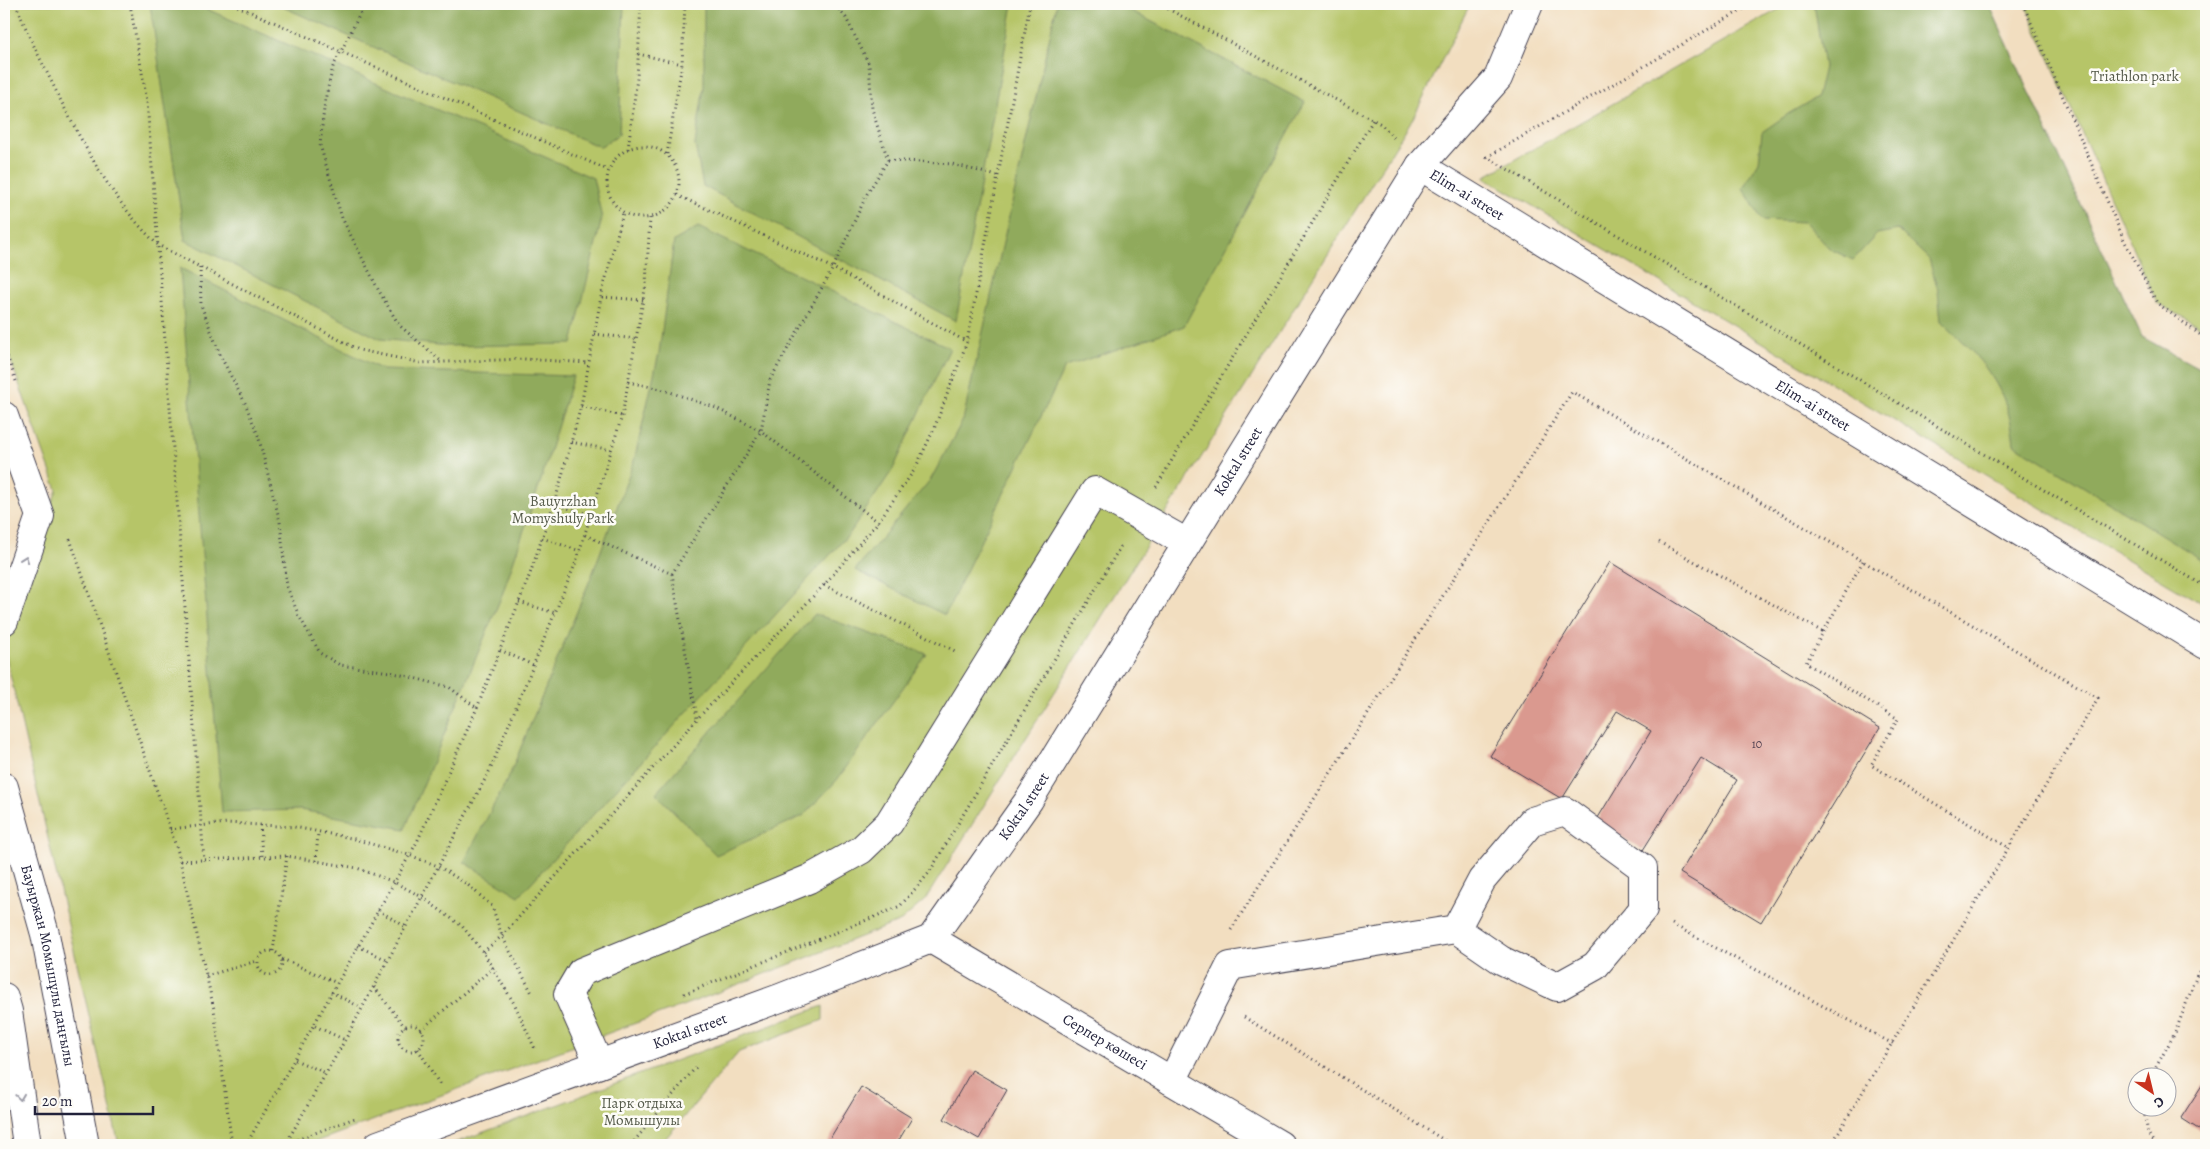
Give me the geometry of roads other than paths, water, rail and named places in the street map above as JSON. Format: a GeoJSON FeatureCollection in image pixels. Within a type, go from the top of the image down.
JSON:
{"type":"FeatureCollection","features":[{"type":"Feature","properties":{"kind":"street","name":"Koktal street"},"geometry":{"type":"LineString","coordinates":[[378,1145],[780,998],[931,939],[1029,800],[1420,166],[1498,78],[1529,4]]}},
{"type":"Feature","properties":{"kind":"street","name":"Elim-ai street"},"geometry":{"type":"LineString","coordinates":[[1420,166],[2206,645]]}},
{"type":"Feature","properties":{"kind":"street"},"geometry":{"type":"LineString","coordinates":[[4,416],[40,516],[4,622]]}},
{"type":"Feature","properties":{"kind":"street"},"geometry":{"type":"LineString","coordinates":[[600,1064],[568,994],[581,972],[809,879],[861,850],[889,823],[1095,491],[1188,543]]}},
{"type":"Feature","properties":{"kind":"street","name":"Бауыржан Момышұлы даңғылы"},"geometry":{"type":"LineString","coordinates":[[4,787],[44,934],[85,1145]]}},
{"type":"Feature","properties":{"kind":"street"},"geometry":{"type":"LineString","coordinates":[[1172,1081],[1230,966],[1456,929],[1501,960],[1558,987],[1595,966],[1643,909],[1643,868],[1565,812],[1532,822],[1482,880],[1456,929]]}},
{"type":"Feature","properties":{"kind":"street","name":"Серпер көшесі"},"geometry":{"type":"LineString","coordinates":[[931,939],[1280,1145]]}},
{"type":"Feature","properties":{"kind":"street"},"geometry":{"type":"LineString","coordinates":[[4,997],[8,1011],[27,1145]]}},
{"type":"Feature","properties":{"kind":"park label","name":"Triathlon park"},"geometry":{"type":"Point","coordinates":[2135,76]}},
{"type":"Feature","properties":{"kind":"park label","name":"Bauyrzhan Momyshuly Park"},"geometry":{"type":"Point","coordinates":[563,510]}},
{"type":"Feature","properties":{"kind":"park label","name":"Парк отдыха Момышулы"},"geometry":{"type":"Point","coordinates":[642,1112]}}]}
